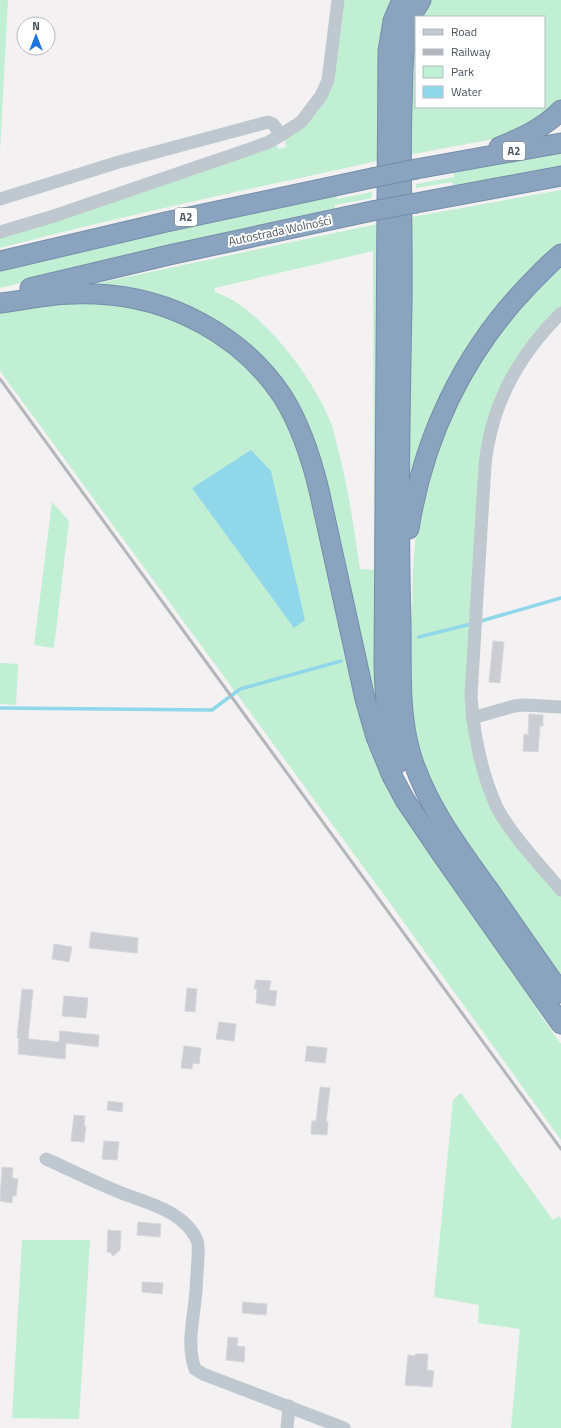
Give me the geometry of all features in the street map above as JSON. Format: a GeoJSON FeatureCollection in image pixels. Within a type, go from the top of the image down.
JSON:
{"type":"FeatureCollection","features":[{"type":"Feature","properties":{"kind":"highway"},"geometry":{"type":"LineString","coordinates":[[402,0],[393,21],[388,57],[384,666],[387,716],[393,747],[404,783],[420,821]]}},
{"type":"Feature","properties":{"kind":"highway"},"geometry":{"type":"LineString","coordinates":[[421,0],[415,8],[408,25],[403,62],[399,564],[404,723],[410,752],[427,796],[457,847],[561,993]]}},
{"type":"Feature","properties":{"kind":"highway"},"geometry":{"type":"LineString","coordinates":[[466,160],[530,133],[561,110]]}},
{"type":"Feature","properties":{"kind":"highway","name":"A2"},"geometry":{"type":"LineString","coordinates":[[0,261],[166,222],[372,178],[561,143]]}},
{"type":"Feature","properties":{"kind":"highway","name":"Autostrada Wolności"},"geometry":{"type":"LineString","coordinates":[[0,295],[162,257],[372,212],[561,176]]}},
{"type":"Feature","properties":{"kind":"highway"},"geometry":{"type":"LineString","coordinates":[[401,622],[412,511],[424,463],[434,433],[461,376],[486,336],[518,296],[561,254]]}},
{"type":"Feature","properties":{"kind":"highway"},"geometry":{"type":"LineString","coordinates":[[0,303],[54,295],[97,294],[126,297],[173,309],[216,331],[237,347],[268,378],[283,397],[308,447],[370,718],[376,737],[395,782],[405,800],[447,862],[561,1024]]}},
{"type":"Feature","properties":{"kind":"street"},"geometry":{"type":"LineString","coordinates":[[0,232],[84,206],[267,143],[301,122],[321,96],[328,80],[338,0]]}},
{"type":"Feature","properties":{"kind":"street"},"geometry":{"type":"LineString","coordinates":[[0,199],[119,162],[268,122],[274,124],[281,135]]}},
{"type":"Feature","properties":{"kind":"street"},"geometry":{"type":"LineString","coordinates":[[561,313],[547,327],[514,372],[501,399],[492,423],[487,446],[471,696],[476,746],[497,808],[514,832],[561,890]]}},
{"type":"Feature","properties":{"kind":"street"},"geometry":{"type":"LineString","coordinates":[[472,718],[519,705],[561,707]]}},
{"type":"Feature","properties":{"kind":"street"},"geometry":{"type":"LineString","coordinates":[[46,1159],[119,1192],[157,1206],[175,1216],[188,1227],[198,1241],[196,1291],[190,1345],[191,1358],[195,1369],[203,1374],[344,1428]]}},
{"type":"Feature","properties":{"kind":"street"},"geometry":{"type":"LineString","coordinates":[[287,1428],[289,1406]]}},
{"type":"Feature","properties":{"kind":"green space"},"geometry":{"type":"Polygon","coordinates":[[[0,0],[8,0],[0,151],[0,0]]]}},
{"type":"Feature","properties":{"kind":"green space"},"geometry":{"type":"Polygon","coordinates":[[[343,0],[395,0],[382,160],[142,213],[0,248],[0,237],[276,145],[279,149],[286,147],[285,140],[319,109],[343,0]]]}},
{"type":"Feature","properties":{"kind":"green space"},"geometry":{"type":"Polygon","coordinates":[[[426,0],[561,0],[561,103],[547,117],[499,138],[408,155],[408,71],[415,26],[415,108],[545,108],[545,16],[418,16],[426,0]]]}},
{"type":"Feature","properties":{"kind":"green space"},"geometry":{"type":"Polygon","coordinates":[[[561,150],[561,169],[454,190],[452,182],[416,188],[416,184],[454,177],[453,169],[561,150]]]}},
{"type":"Feature","properties":{"kind":"green space"},"geometry":{"type":"Polygon","coordinates":[[[561,190],[561,249],[491,320],[407,512],[406,218],[561,190]]]}},
{"type":"Feature","properties":{"kind":"green space"},"geometry":{"type":"Polygon","coordinates":[[[372,192],[372,198],[335,205],[335,212],[130,256],[0,288],[0,269],[335,193],[337,199],[372,192]]]}},
{"type":"Feature","properties":{"kind":"green space"},"geometry":{"type":"Polygon","coordinates":[[[382,223],[385,747],[318,456],[244,344],[84,286],[382,223]],[[373,251],[215,288],[215,292],[233,300],[251,313],[268,329],[299,366],[323,405],[331,423],[343,467],[360,569],[374,570],[373,251]]]}},
{"type":"Feature","properties":{"kind":"green space"},"geometry":{"type":"Polygon","coordinates":[[[561,262],[561,310],[500,387],[495,397],[468,704],[484,786],[561,895],[561,975],[460,835],[433,793],[420,759],[410,697],[413,568],[417,521],[424,489],[451,410],[495,333],[561,262]]]}},
{"type":"Feature","properties":{"kind":"green space"},"geometry":{"type":"Polygon","coordinates":[[[109,301],[190,323],[249,365],[280,404],[307,465],[362,709],[490,935],[561,1044],[561,1140],[384,895],[0,371],[0,312],[52,302],[109,301]]]}},
{"type":"Feature","properties":{"kind":"green space"},"geometry":{"type":"Polygon","coordinates":[[[52,502],[69,521],[54,648],[34,645],[52,502]]]}},
{"type":"Feature","properties":{"kind":"green space"},"geometry":{"type":"Polygon","coordinates":[[[0,663],[18,664],[16,705],[0,704],[0,663]]]}},
{"type":"Feature","properties":{"kind":"green space"},"geometry":{"type":"Polygon","coordinates":[[[461,1093],[553,1220],[559,1216],[561,1219],[561,1428],[511,1428],[520,1329],[478,1323],[479,1305],[434,1297],[453,1100],[461,1093]]]}},
{"type":"Feature","properties":{"kind":"green space"},"geometry":{"type":"Polygon","coordinates":[[[22,1240],[90,1240],[79,1419],[12,1418],[22,1240]]]}},
{"type":"Feature","properties":{"kind":"water"},"geometry":{"type":"Polygon","coordinates":[[[251,450],[271,471],[305,620],[294,628],[192,488],[251,450]]]}},
{"type":"Feature","properties":{"kind":"building"},"geometry":{"type":"Polygon","coordinates":[[[493,641],[504,642],[500,683],[489,682],[493,641]]]}},
{"type":"Feature","properties":{"kind":"building"},"geometry":{"type":"Polygon","coordinates":[[[529,714],[543,715],[543,726],[540,726],[538,752],[523,751],[524,734],[528,735],[529,714]]]}},
{"type":"Feature","properties":{"kind":"building"},"geometry":{"type":"Polygon","coordinates":[[[91,932],[138,938],[137,953],[89,948],[91,932]]]}},
{"type":"Feature","properties":{"kind":"building"},"geometry":{"type":"Polygon","coordinates":[[[54,944],[72,947],[69,962],[52,959],[54,944]]]}},
{"type":"Feature","properties":{"kind":"building"},"geometry":{"type":"Polygon","coordinates":[[[256,980],[271,981],[269,990],[277,991],[275,1006],[256,1003],[257,989],[254,989],[256,980]]]}},
{"type":"Feature","properties":{"kind":"building"},"geometry":{"type":"Polygon","coordinates":[[[187,988],[197,989],[195,1012],[185,1011],[187,988]]]}},
{"type":"Feature","properties":{"kind":"building"},"geometry":{"type":"Polygon","coordinates":[[[22,989],[33,990],[28,1039],[59,1042],[60,1031],[99,1035],[98,1047],[66,1043],[65,1059],[18,1054],[19,1038],[17,1038],[22,989]]]}},
{"type":"Feature","properties":{"kind":"building"},"geometry":{"type":"Polygon","coordinates":[[[64,996],[88,998],[86,1018],[62,1016],[64,996]]]}},
{"type":"Feature","properties":{"kind":"building"},"geometry":{"type":"Polygon","coordinates":[[[219,1022],[236,1024],[234,1041],[216,1039],[219,1022]]]}},
{"type":"Feature","properties":{"kind":"building"},"geometry":{"type":"Polygon","coordinates":[[[184,1046],[201,1048],[199,1064],[193,1063],[192,1069],[181,1068],[184,1046]]]}},
{"type":"Feature","properties":{"kind":"building"},"geometry":{"type":"Polygon","coordinates":[[[307,1046],[327,1048],[325,1063],[305,1061],[307,1046]]]}},
{"type":"Feature","properties":{"kind":"building"},"geometry":{"type":"Polygon","coordinates":[[[320,1087],[330,1088],[326,1122],[328,1122],[327,1135],[311,1134],[312,1121],[316,1121],[320,1087]]]}},
{"type":"Feature","properties":{"kind":"building"},"geometry":{"type":"Polygon","coordinates":[[[108,1101],[123,1103],[122,1112],[107,1110],[108,1101]]]}},
{"type":"Feature","properties":{"kind":"building"},"geometry":{"type":"Polygon","coordinates":[[[74,1115],[85,1116],[84,1126],[86,1126],[84,1142],[71,1141],[74,1115]]]}},
{"type":"Feature","properties":{"kind":"building"},"geometry":{"type":"Polygon","coordinates":[[[104,1141],[119,1142],[117,1160],[102,1159],[104,1141]]]}},
{"type":"Feature","properties":{"kind":"building"},"geometry":{"type":"Polygon","coordinates":[[[2,1167],[13,1168],[12,1178],[18,1179],[16,1196],[13,1196],[12,1203],[0,1201],[2,1167]]]}},
{"type":"Feature","properties":{"kind":"building"},"geometry":{"type":"Polygon","coordinates":[[[138,1222],[161,1224],[160,1237],[137,1235],[138,1222]]]}},
{"type":"Feature","properties":{"kind":"building"},"geometry":{"type":"Polygon","coordinates":[[[108,1230],[121,1231],[120,1250],[113,1256],[110,1252],[107,1252],[108,1230]]]}},
{"type":"Feature","properties":{"kind":"building"},"geometry":{"type":"Polygon","coordinates":[[[142,1282],[163,1283],[162,1294],[142,1292],[142,1282]]]}},
{"type":"Feature","properties":{"kind":"building"},"geometry":{"type":"Polygon","coordinates":[[[243,1302],[267,1304],[266,1315],[242,1313],[243,1302]]]}},
{"type":"Feature","properties":{"kind":"building"},"geometry":{"type":"Polygon","coordinates":[[[228,1337],[238,1338],[237,1346],[245,1347],[244,1362],[226,1360],[228,1337]]]}},
{"type":"Feature","properties":{"kind":"building"},"geometry":{"type":"Polygon","coordinates":[[[415,1354],[428,1354],[427,1370],[434,1371],[432,1387],[405,1385],[408,1355],[415,1356],[415,1354]]]}},
{"type":"Feature","properties":{"kind":"waterway"},"geometry":{"type":"LineString","coordinates":[[481,621],[561,598]]}},
{"type":"Feature","properties":{"kind":"waterway"},"geometry":{"type":"LineString","coordinates":[[419,637],[471,624]]}},
{"type":"Feature","properties":{"kind":"waterway"},"geometry":{"type":"LineString","coordinates":[[0,708],[212,710],[240,689],[341,661]]}},
{"type":"Feature","properties":{"kind":"railway"},"geometry":{"type":"LineString","coordinates":[[0,379],[561,1149]]}}]}
